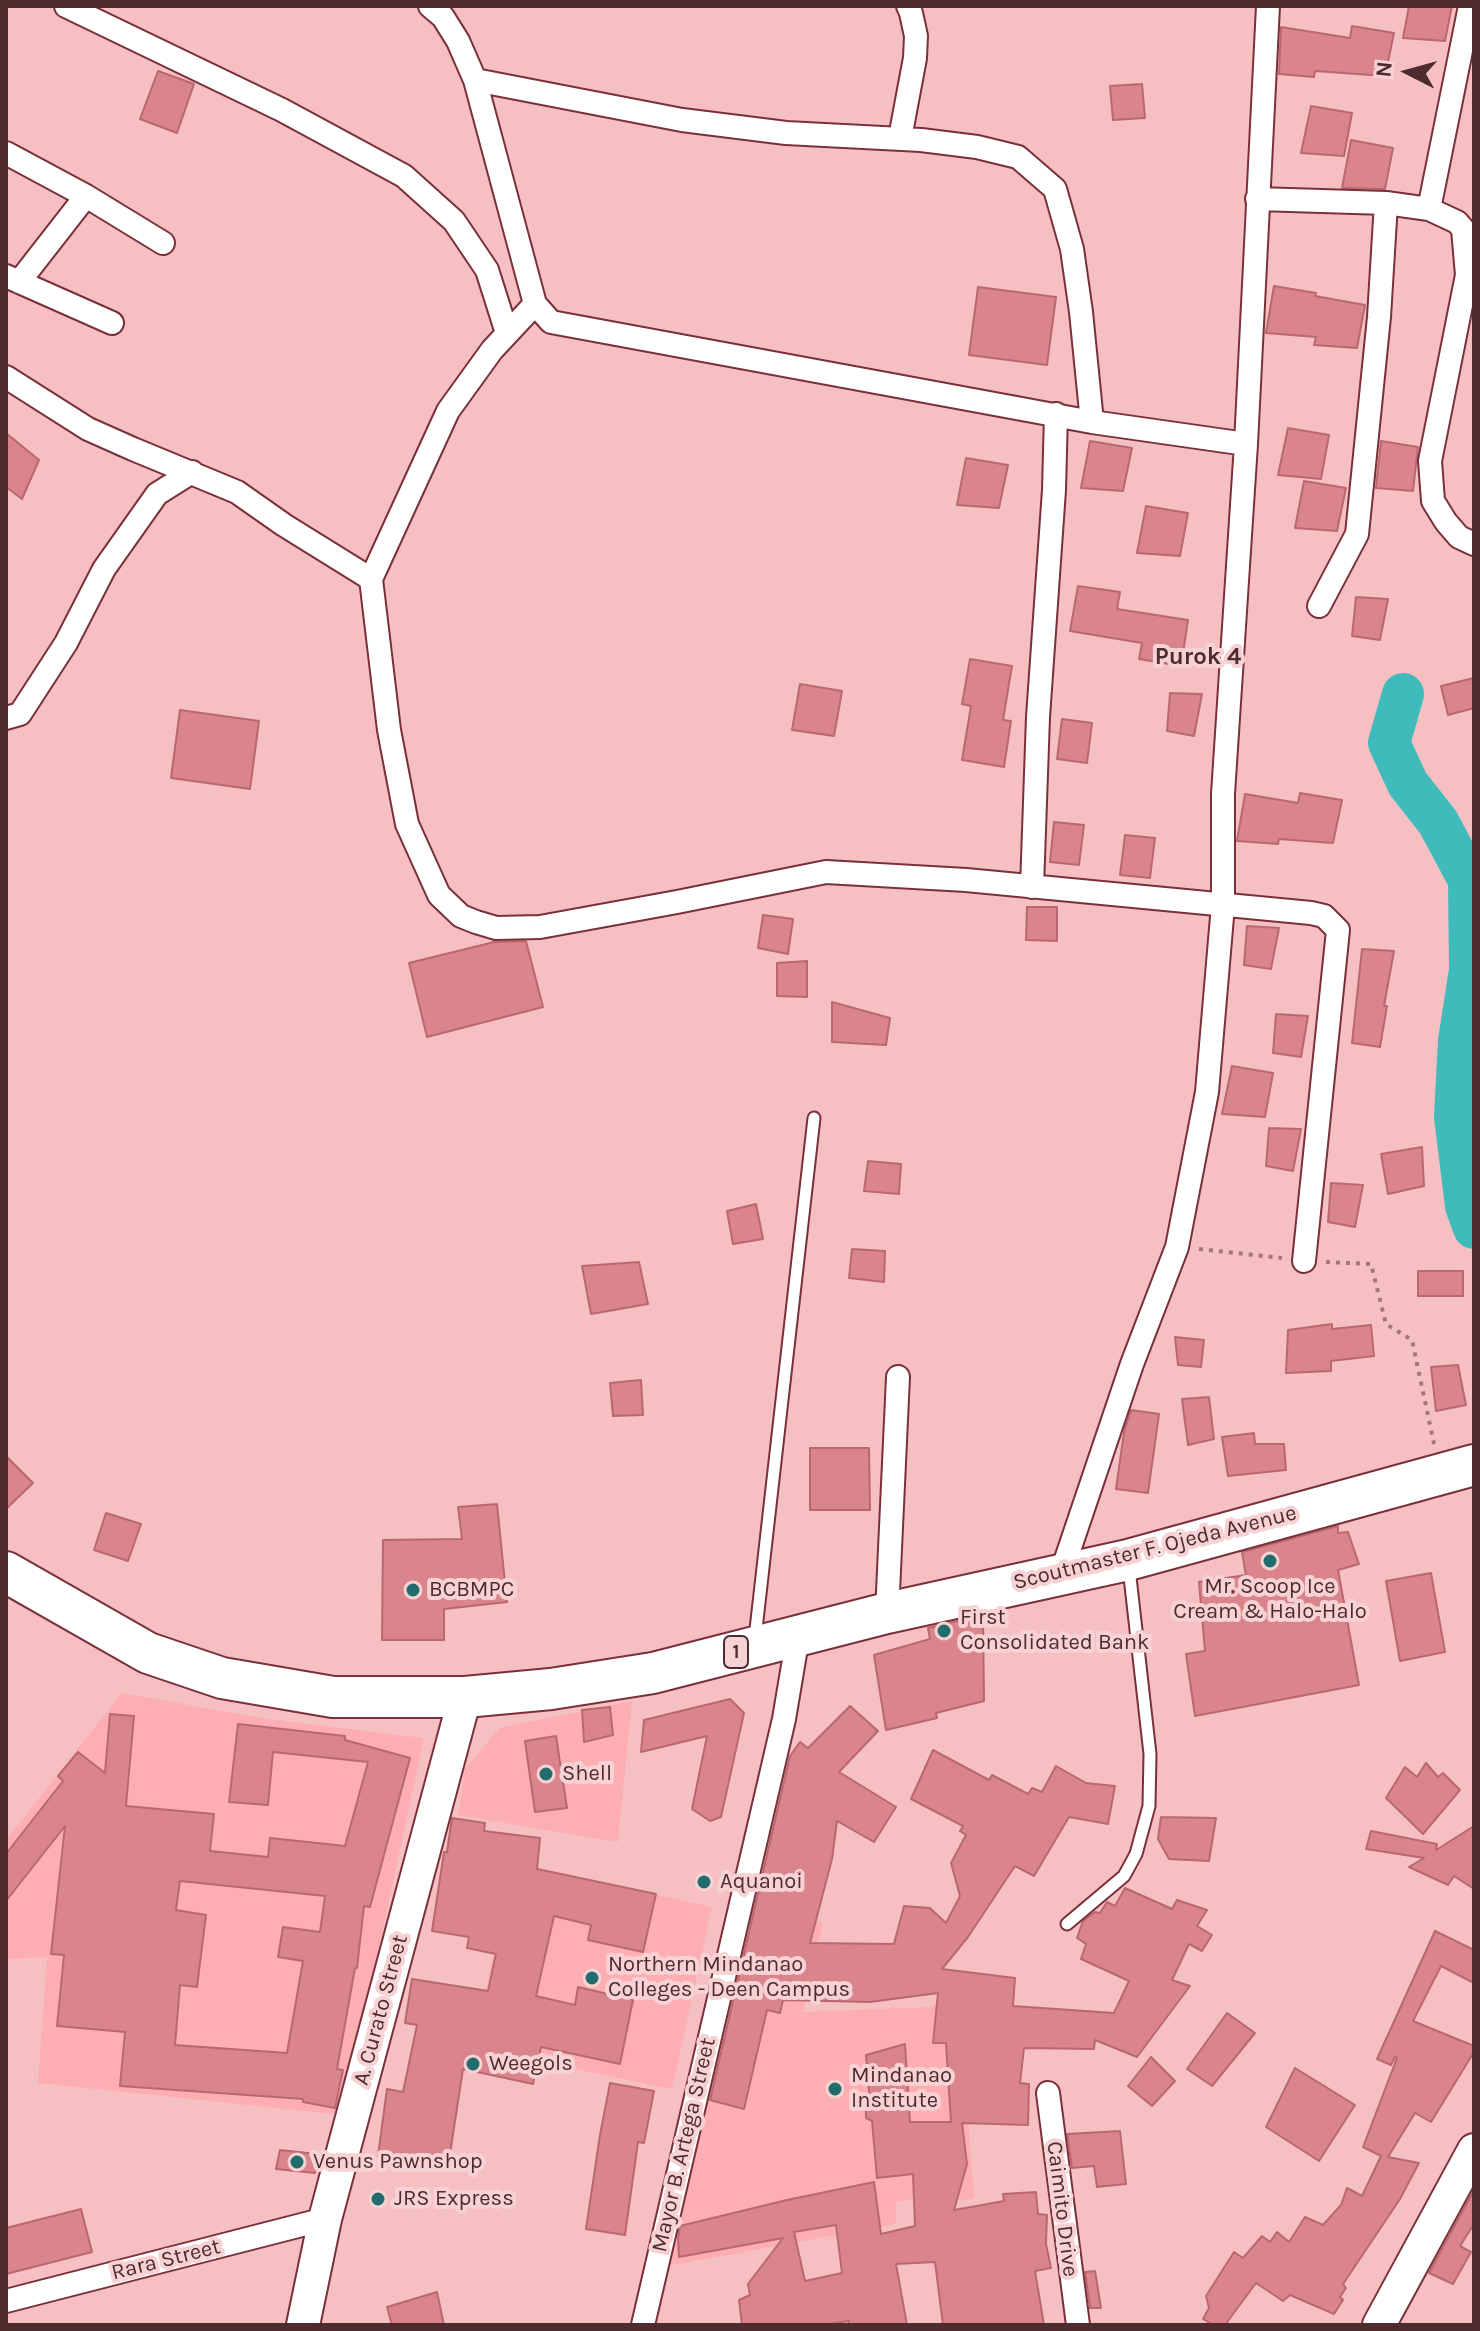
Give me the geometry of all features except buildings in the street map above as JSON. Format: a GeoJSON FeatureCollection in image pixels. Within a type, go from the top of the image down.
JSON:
{"type":"FeatureCollection","features":[{"type":"Feature","properties":{"kind":"highway","name":"Scoutmaster F. Ojeda Avenue"},"geometry":{"type":"LineString","coordinates":[[6,1572],[148,1653],[222,1678],[333,1697],[465,1697],[551,1689],[653,1673],[887,1613],[1128,1560],[1457,1469]]}},
{"type":"Feature","properties":{"kind":"main road","name":"A. Curato Street"},"geometry":{"type":"LineString","coordinates":[[303,2325],[325,2219],[465,1697]]}},
{"type":"Feature","properties":{"kind":"main road"},"geometry":{"type":"LineString","coordinates":[[1379,2325],[1474,2150]]}},
{"type":"Feature","properties":{"kind":"street"},"geometry":{"type":"LineString","coordinates":[[66,6],[282,110],[404,176],[454,221],[487,270],[507,333]]}},
{"type":"Feature","properties":{"kind":"street"},"geometry":{"type":"LineString","coordinates":[[900,138],[915,58],[916,36],[908,6]]}},
{"type":"Feature","properties":{"kind":"street"},"geometry":{"type":"LineString","coordinates":[[1061,1574],[1132,1364],[1177,1247],[1207,1092],[1223,905],[1223,794],[1246,444],[1268,6]]}},
{"type":"Feature","properties":{"kind":"street"},"geometry":{"type":"LineString","coordinates":[[1429,209],[1470,6]]}},
{"type":"Feature","properties":{"kind":"street"},"geometry":{"type":"LineString","coordinates":[[438,10],[458,41],[475,80],[535,304],[551,322],[1092,422],[1246,444]]}},
{"type":"Feature","properties":{"kind":"street"},"geometry":{"type":"LineString","coordinates":[[475,80],[682,120],[786,133],[900,138],[977,147],[1018,157],[1055,189],[1072,249],[1092,422]]}},
{"type":"Feature","properties":{"kind":"street"},"geometry":{"type":"LineString","coordinates":[[6,153],[86,196],[163,243]]}},
{"type":"Feature","properties":{"kind":"street"},"geometry":{"type":"LineString","coordinates":[[86,196],[12,279],[112,323]]}},
{"type":"Feature","properties":{"kind":"street"},"geometry":{"type":"LineString","coordinates":[[1257,199],[1386,203],[1429,209],[1457,222],[1463,229],[1470,276],[1430,461],[1433,501],[1459,537],[1474,544]]}},
{"type":"Feature","properties":{"kind":"street"},"geometry":{"type":"LineString","coordinates":[[1319,606],[1357,534],[1379,317],[1386,203]]}},
{"type":"Feature","properties":{"kind":"street"},"geometry":{"type":"LineString","coordinates":[[535,304],[507,333],[448,411],[371,579],[389,730],[407,824],[439,895],[461,916],[496,928],[540,927],[826,872],[966,880],[1324,916],[1338,930],[1304,1261]]}},
{"type":"Feature","properties":{"kind":"street"},"geometry":{"type":"LineString","coordinates":[[6,377],[88,429],[237,492],[371,579]]}},
{"type":"Feature","properties":{"kind":"street"},"geometry":{"type":"LineString","coordinates":[[1032,887],[1038,717],[1054,490],[1056,414]]}},
{"type":"Feature","properties":{"kind":"street"},"geometry":{"type":"LineString","coordinates":[[6,718],[20,714],[66,643],[104,569],[157,494],[192,472]]}},
{"type":"Feature","properties":{"kind":"street"},"geometry":{"type":"LineString","coordinates":[[887,1613],[898,1377]]}},
{"type":"Feature","properties":{"kind":"street","name":"Mayor B. Artega Street"},"geometry":{"type":"LineString","coordinates":[[643,2325],[784,1719],[798,1636]]}},
{"type":"Feature","properties":{"kind":"street","name":"Caimito Drive"},"geometry":{"type":"LineString","coordinates":[[1048,2093],[1078,2325]]}},
{"type":"Feature","properties":{"kind":"street","name":"Rara Street"},"geometry":{"type":"LineString","coordinates":[[6,2301],[325,2219]]}},
{"type":"Feature","properties":{"kind":"lane"},"geometry":{"type":"LineString","coordinates":[[754,1647],[814,1118]]}},
{"type":"Feature","properties":{"kind":"lane"},"geometry":{"type":"LineString","coordinates":[[1067,1924],[1124,1876],[1136,1854],[1149,1806],[1150,1754],[1128,1560]]}},
{"type":"Feature","properties":{"kind":"path"},"geometry":{"type":"LineString","coordinates":[[1177,1247],[1304,1261],[1371,1264],[1386,1324],[1412,1340],[1457,1469]]}},
{"type":"Feature","properties":{"kind":"shaded area"},"geometry":{"type":"Polygon","coordinates":[[[122,1693],[268,1719],[424,1738],[343,2115],[38,2083],[47,1957],[6,1959],[6,1840],[122,1693]]]}},
{"type":"Feature","properties":{"kind":"shaded area"},"geometry":{"type":"Polygon","coordinates":[[[632,1701],[618,1842],[458,1815],[465,1769],[499,1728],[632,1701]]]}},
{"type":"Feature","properties":{"kind":"shaded area","name":"Northern Mindanao Colleges - Deen Campus"},"geometry":{"type":"Polygon","coordinates":[[[513,1862],[712,1907],[672,2089],[473,2048],[513,1862]]]}},
{"type":"Feature","properties":{"kind":"shaded area","name":"Mindanao Institute"},"geometry":{"type":"Polygon","coordinates":[[[749,1906],[823,1922],[803,2012],[930,2007],[953,1996],[967,2107],[974,2199],[896,2202],[896,2224],[662,2267],[749,1906]]]}},
{"type":"Feature","properties":{"kind":"waterway"},"geometry":{"type":"LineString","coordinates":[[1403,694],[1389,743],[1408,784],[1438,822],[1469,880],[1470,970],[1459,1041],[1455,1117],[1466,1206],[1474,1228]]}},
{"type":"Feature","properties":{"kind":"place","name":"Mr. Scoop Ice Cream & Halo-Halo"},"geometry":{"type":"Point","coordinates":[1270,1561]}},
{"type":"Feature","properties":{"kind":"place","name":"BCBMPC"},"geometry":{"type":"Point","coordinates":[413,1590]}},
{"type":"Feature","properties":{"kind":"place","name":"First Consolidated Bank"},"geometry":{"type":"Point","coordinates":[944,1631]}},
{"type":"Feature","properties":{"kind":"place","name":"Shell"},"geometry":{"type":"Point","coordinates":[546,1774]}},
{"type":"Feature","properties":{"kind":"place","name":"Aquanoi"},"geometry":{"type":"Point","coordinates":[704,1882]}},
{"type":"Feature","properties":{"kind":"place","name":"Northern Mindanao Colleges - Deen Campus"},"geometry":{"type":"Point","coordinates":[592,1978]}},
{"type":"Feature","properties":{"kind":"place","name":"Weegols"},"geometry":{"type":"Point","coordinates":[473,2064]}},
{"type":"Feature","properties":{"kind":"place","name":"Mindanao Institute"},"geometry":{"type":"Point","coordinates":[835,2089]}},
{"type":"Feature","properties":{"kind":"place","name":"Venus Pawnshop"},"geometry":{"type":"Point","coordinates":[297,2162]}},
{"type":"Feature","properties":{"kind":"place","name":"JRS Express"},"geometry":{"type":"Point","coordinates":[378,2199]}},
{"type":"Feature","properties":{"kind":"district","name":"Purok 4"},"geometry":{"type":"Point","coordinates":[1198,657]}}]}
